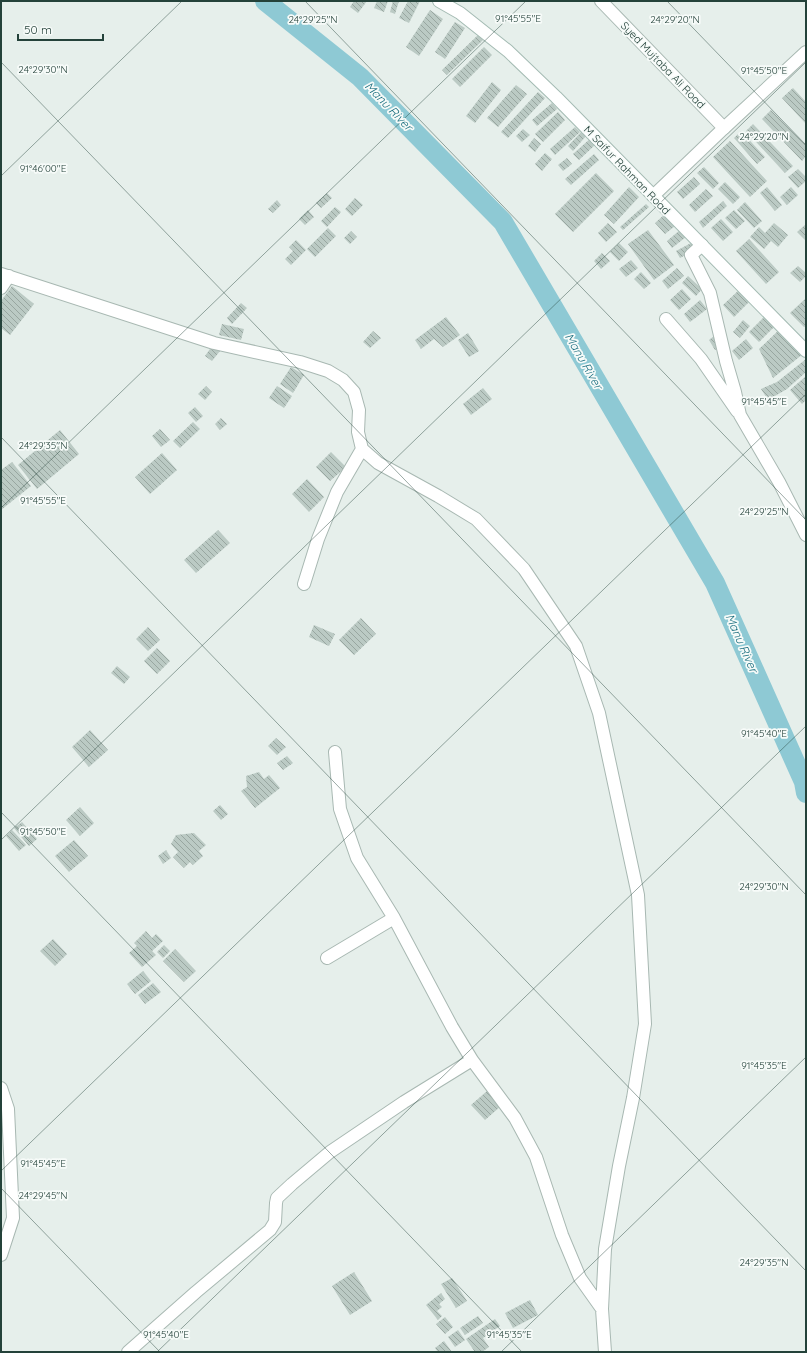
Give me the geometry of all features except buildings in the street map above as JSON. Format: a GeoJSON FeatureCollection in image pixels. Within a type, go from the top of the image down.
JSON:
{"type":"FeatureCollection","features":[{"type":"Feature","properties":{"kind":"street","name":"M Saifur Rahman Road"},"geometry":{"type":"LineString","coordinates":[[439,1],[460,13],[508,51],[556,97],[806,351]]}},
{"type":"Feature","properties":{"kind":"street","name":"Syed Mujtaba Ali Road"},"geometry":{"type":"LineString","coordinates":[[601,1],[724,128]]}},
{"type":"Feature","properties":{"kind":"street"},"geometry":{"type":"LineString","coordinates":[[653,196],[806,52]]}},
{"type":"Feature","properties":{"kind":"street"},"geometry":{"type":"LineString","coordinates":[[702,245],[691,255],[710,293],[726,361],[736,392],[740,415]]}},
{"type":"Feature","properties":{"kind":"street"},"geometry":{"type":"LineString","coordinates":[[1,288],[5,275],[214,343],[300,362],[328,370],[343,380],[354,392],[359,410],[358,432],[362,449],[378,463],[476,519],[524,569],[576,646],[599,713],[638,895],[646,1024],[605,1249],[602,1309],[605,1352]]}},
{"type":"Feature","properties":{"kind":"street"},"geometry":{"type":"LineString","coordinates":[[666,319],[701,359],[740,415],[779,482],[806,536]]}},
{"type":"Feature","properties":{"kind":"street"},"geometry":{"type":"LineString","coordinates":[[304,584],[318,539],[337,492],[362,449]]}},
{"type":"Feature","properties":{"kind":"street"},"geometry":{"type":"LineString","coordinates":[[335,752],[340,809],[357,858],[394,918],[452,1027],[472,1060],[515,1118],[536,1157],[562,1235],[580,1278],[602,1309]]}},
{"type":"Feature","properties":{"kind":"street"},"geometry":{"type":"LineString","coordinates":[[327,958],[394,918]]}},
{"type":"Feature","properties":{"kind":"street"},"geometry":{"type":"LineString","coordinates":[[128,1352],[270,1230],[275,1222],[277,1198],[292,1184],[336,1148],[404,1102],[472,1060]]}},
{"type":"Feature","properties":{"kind":"street"},"geometry":{"type":"LineString","coordinates":[[1,1088],[8,1109],[13,1218],[1,1255]]}},
{"type":"Feature","properties":{"kind":"waterway","name":"Manu River"},"geometry":{"type":"LineString","coordinates":[[265,1],[360,77],[503,222],[715,583],[804,782],[806,793]]}}]}
